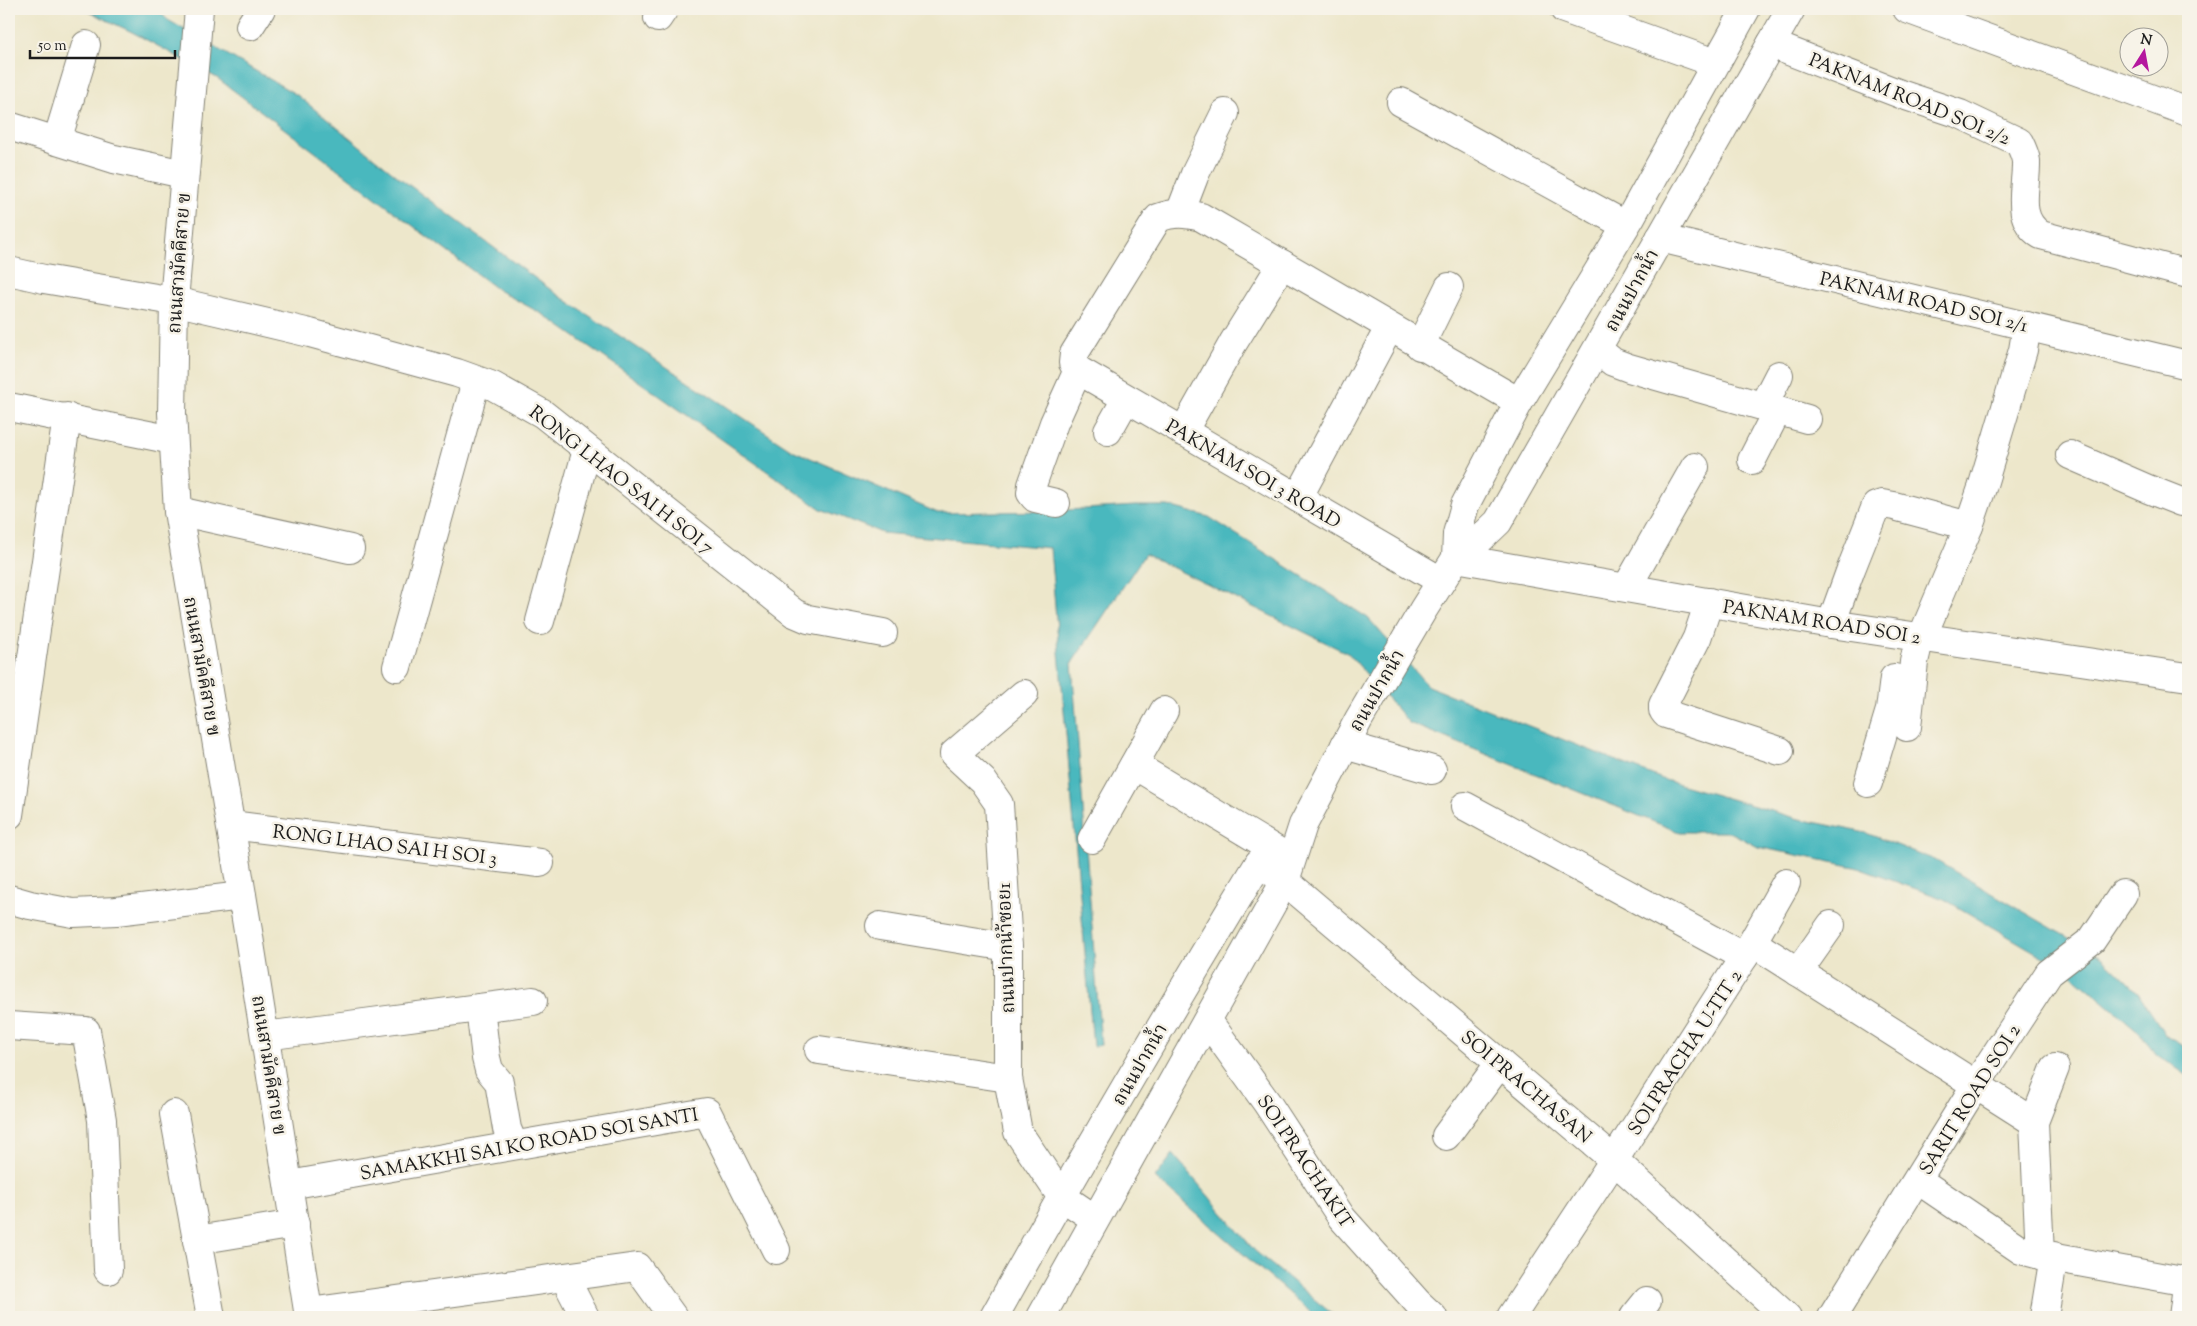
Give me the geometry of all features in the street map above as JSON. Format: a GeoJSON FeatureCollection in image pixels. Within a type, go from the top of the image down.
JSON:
{"type":"FeatureCollection","features":[{"type":"Feature","properties":{"kind":"street"},"geometry":{"type":"LineString","coordinates":[[1564,9],[1715,63]]}},
{"type":"Feature","properties":{"kind":"street","name":"ถนนปากน้ำ"},"geometry":{"type":"LineString","coordinates":[[1456,558],[1457,534],[1465,505],[1519,402],[1625,225],[1746,9]]}},
{"type":"Feature","properties":{"kind":"street","name":"ถนนปากน้ำ"},"geometry":{"type":"LineString","coordinates":[[994,1317],[1061,1196],[1174,1002],[1278,863],[1303,825],[1358,719],[1422,610],[1456,558],[1476,543],[1498,522],[1598,350],[1791,9]]}},
{"type":"Feature","properties":{"kind":"street"},"geometry":{"type":"LineString","coordinates":[[1907,9],[2188,112]]}},
{"type":"Feature","properties":{"kind":"street","name":"ถนนสามัคคีสาย ข"},"geometry":{"type":"LineString","coordinates":[[199,13],[174,301],[173,440],[180,536],[231,825],[309,1315]]}},
{"type":"Feature","properties":{"kind":"street","name":"PAKNAM ROAD SOI 2/2"},"geometry":{"type":"LineString","coordinates":[[1771,44],[1902,95],[1960,114],[2020,142],[2026,159],[2022,197],[2025,217],[2032,230],[2040,235],[2188,274]]}},
{"type":"Feature","properties":{"kind":"street"},"geometry":{"type":"LineString","coordinates":[[57,141],[86,45]]}},
{"type":"Feature","properties":{"kind":"street"},"geometry":{"type":"LineString","coordinates":[[1401,102],[1625,225]]}},
{"type":"Feature","properties":{"kind":"street"},"geometry":{"type":"LineString","coordinates":[[1180,213],[1202,160],[1225,113]]}},
{"type":"Feature","properties":{"kind":"street"},"geometry":{"type":"LineString","coordinates":[[9,126],[114,158],[184,174]]}},
{"type":"Feature","properties":{"kind":"street"},"geometry":{"type":"LineString","coordinates":[[1056,503],[1035,498],[1032,493],[1032,485],[1076,365],[1074,354],[1158,218],[1173,212],[1201,217],[1519,402]]}},
{"type":"Feature","properties":{"kind":"street","name":"PAKNAM ROAD SOI 2/1"},"geometry":{"type":"LineString","coordinates":[[1660,238],[2188,365]]}},
{"type":"Feature","properties":{"kind":"street"},"geometry":{"type":"LineString","coordinates":[[1184,432],[1233,343],[1282,264]]}},
{"type":"Feature","properties":{"kind":"street","name":"RONG LHAO SAI H SOI 7"},"geometry":{"type":"LineString","coordinates":[[9,271],[44,279],[174,301],[375,350],[476,380],[514,396],[543,414],[794,613],[808,619],[883,634]]}},
{"type":"Feature","properties":{"kind":"street"},"geometry":{"type":"LineString","coordinates":[[1420,346],[1449,287]]}},
{"type":"Feature","properties":{"kind":"street"},"geometry":{"type":"LineString","coordinates":[[1868,783],[1910,636],[1969,526],[2001,428],[2023,350],[2027,326]]}},
{"type":"Feature","properties":{"kind":"street"},"geometry":{"type":"LineString","coordinates":[[1298,498],[1389,328]]}},
{"type":"Feature","properties":{"kind":"street"},"geometry":{"type":"LineString","coordinates":[[1598,350],[1613,362],[1629,368],[1807,419]]}},
{"type":"Feature","properties":{"kind":"street","name":"PAKNAM SOI 3 ROAD"},"geometry":{"type":"LineString","coordinates":[[1076,365],[1126,399],[1441,581]]}},
{"type":"Feature","properties":{"kind":"street"},"geometry":{"type":"LineString","coordinates":[[1752,460],[1780,375]]}},
{"type":"Feature","properties":{"kind":"street"},"geometry":{"type":"LineString","coordinates":[[397,666],[476,380]]}},
{"type":"Feature","properties":{"kind":"street"},"geometry":{"type":"LineString","coordinates":[[1108,430],[1126,399]]}},
{"type":"Feature","properties":{"kind":"street"},"geometry":{"type":"LineString","coordinates":[[9,406],[173,440]]}},
{"type":"Feature","properties":{"kind":"street"},"geometry":{"type":"LineString","coordinates":[[9,815],[67,417]]}},
{"type":"Feature","properties":{"kind":"street"},"geometry":{"type":"LineString","coordinates":[[540,621],[587,450]]}},
{"type":"Feature","properties":{"kind":"street"},"geometry":{"type":"LineString","coordinates":[[2070,455],[2148,489],[2181,502],[2188,502]]}},
{"type":"Feature","properties":{"kind":"street"},"geometry":{"type":"LineString","coordinates":[[1628,587],[1695,467]]}},
{"type":"Feature","properties":{"kind":"street"},"geometry":{"type":"LineString","coordinates":[[1831,624],[1876,506],[1882,504],[1894,506],[1969,526]]}},
{"type":"Feature","properties":{"kind":"street"},"geometry":{"type":"LineString","coordinates":[[178,511],[350,549]]}},
{"type":"Feature","properties":{"kind":"street","name":"PAKNAM ROAD SOI 2"},"geometry":{"type":"LineString","coordinates":[[1456,558],[1831,624],[2188,678]]}},
{"type":"Feature","properties":{"kind":"street"},"geometry":{"type":"LineString","coordinates":[[1709,602],[1697,638],[1664,704],[1663,710],[1666,714],[1780,751]]}},
{"type":"Feature","properties":{"kind":"street"},"geometry":{"type":"LineString","coordinates":[[1907,727],[1914,662],[1910,636]]}},
{"type":"Feature","properties":{"kind":"street","name":"ถนนปากนำ้ซอย1"},"geometry":{"type":"LineString","coordinates":[[1024,694],[954,754],[982,781],[998,804],[1008,947],[1008,1078],[1018,1132],[1061,1196],[1095,1220]]}},
{"type":"Feature","properties":{"kind":"street"},"geometry":{"type":"LineString","coordinates":[[1092,839],[1164,711]]}},
{"type":"Feature","properties":{"kind":"street"},"geometry":{"type":"LineString","coordinates":[[1345,746],[1432,770]]}},
{"type":"Feature","properties":{"kind":"street","name":"SOI PRACHASAN"},"geometry":{"type":"LineString","coordinates":[[1134,765],[1278,863],[1500,1063],[1614,1160],[1788,1317]]}},
{"type":"Feature","properties":{"kind":"street"},"geometry":{"type":"LineString","coordinates":[[1465,806],[1748,950],[1798,972],[2034,1122]]}},
{"type":"Feature","properties":{"kind":"street","name":"RONG LHAO SAI H SOI 3"},"geometry":{"type":"LineString","coordinates":[[231,825],[540,863]]}},
{"type":"Feature","properties":{"kind":"street","name":"ถนนปากน้ำ"},"geometry":{"type":"LineString","coordinates":[[1041,1317],[1208,1021],[1278,863]]}},
{"type":"Feature","properties":{"kind":"street","name":"SOI PRACHA U-TIT 2"},"geometry":{"type":"LineString","coordinates":[[1511,1317],[1748,950],[1786,883]]}},
{"type":"Feature","properties":{"kind":"street","name":"SARIT ROAD SOI 2"},"geometry":{"type":"LineString","coordinates":[[1832,1317],[1975,1086],[2049,973],[2092,940],[2123,894]]}},
{"type":"Feature","properties":{"kind":"street"},"geometry":{"type":"LineString","coordinates":[[9,899],[30,905],[72,912],[116,911],[242,896]]}},
{"type":"Feature","properties":{"kind":"street"},"geometry":{"type":"LineString","coordinates":[[1798,972],[1831,925]]}},
{"type":"Feature","properties":{"kind":"street"},"geometry":{"type":"LineString","coordinates":[[880,926],[1008,947]]}},
{"type":"Feature","properties":{"kind":"street"},"geometry":{"type":"LineString","coordinates":[[265,1036],[534,1001]]}},
{"type":"Feature","properties":{"kind":"street"},"geometry":{"type":"LineString","coordinates":[[480,1008],[486,1058],[489,1070],[499,1082],[507,1129],[514,1145]]}},
{"type":"Feature","properties":{"kind":"street","name":"SOI PRACHAKIT"},"geometry":{"type":"LineString","coordinates":[[1208,1021],[1267,1102],[1342,1218],[1418,1303],[1433,1317]]}},
{"type":"Feature","properties":{"kind":"street"},"geometry":{"type":"LineString","coordinates":[[9,1026],[86,1030],[102,1120],[108,1270]]}},
{"type":"Feature","properties":{"kind":"street"},"geometry":{"type":"LineString","coordinates":[[819,1050],[1008,1078]]}},
{"type":"Feature","properties":{"kind":"street"},"geometry":{"type":"LineString","coordinates":[[1446,1136],[1500,1063]]}},
{"type":"Feature","properties":{"kind":"street"},"geometry":{"type":"LineString","coordinates":[[2044,1317],[2047,1256],[2034,1122],[2055,1068]]}},
{"type":"Feature","properties":{"kind":"street","name":"SAMAKKHI SAI KO ROAD SOI SANTI"},"geometry":{"type":"LineString","coordinates":[[289,1185],[707,1112],[776,1250]]}},
{"type":"Feature","properties":{"kind":"street"},"geometry":{"type":"LineString","coordinates":[[174,1114],[211,1317]]}},
{"type":"Feature","properties":{"kind":"street"},"geometry":{"type":"LineString","coordinates":[[1918,1180],[2021,1250],[2188,1282]]}},
{"type":"Feature","properties":{"kind":"street"},"geometry":{"type":"LineString","coordinates":[[197,1240],[295,1224]]}},
{"type":"Feature","properties":{"kind":"street"},"geometry":{"type":"LineString","coordinates":[[309,1315],[637,1267],[673,1317]]}},
{"type":"Feature","properties":{"kind":"street"},"geometry":{"type":"LineString","coordinates":[[565,1278],[584,1317]]}},
{"type":"Feature","properties":{"kind":"street"},"geometry":{"type":"LineString","coordinates":[[2183,1317],[2188,1278]]}},
{"type":"Feature","properties":{"kind":"water"},"geometry":{"type":"Polygon","coordinates":[[[83,9],[157,9],[168,20],[297,95],[401,179],[558,295],[792,450],[938,513],[1168,506],[1209,517],[1368,618],[1428,686],[1665,780],[1799,819],[1866,833],[1935,860],[2103,958],[2138,992],[2166,1036],[2188,1049],[2188,1076],[2157,1055],[2138,1031],[2069,972],[1944,899],[1855,867],[1758,847],[1730,832],[1679,832],[1409,723],[1349,654],[1145,554],[1072,663],[1101,1045],[1093,1046],[1050,548],[882,533],[821,509],[544,315],[498,290],[217,78],[132,32],[83,9]]]}},
{"type":"Feature","properties":{"kind":"water"},"geometry":{"type":"Polygon","coordinates":[[[1173,1154],[1255,1251],[1336,1317],[1316,1317],[1155,1178],[1173,1154]]]}}]}
